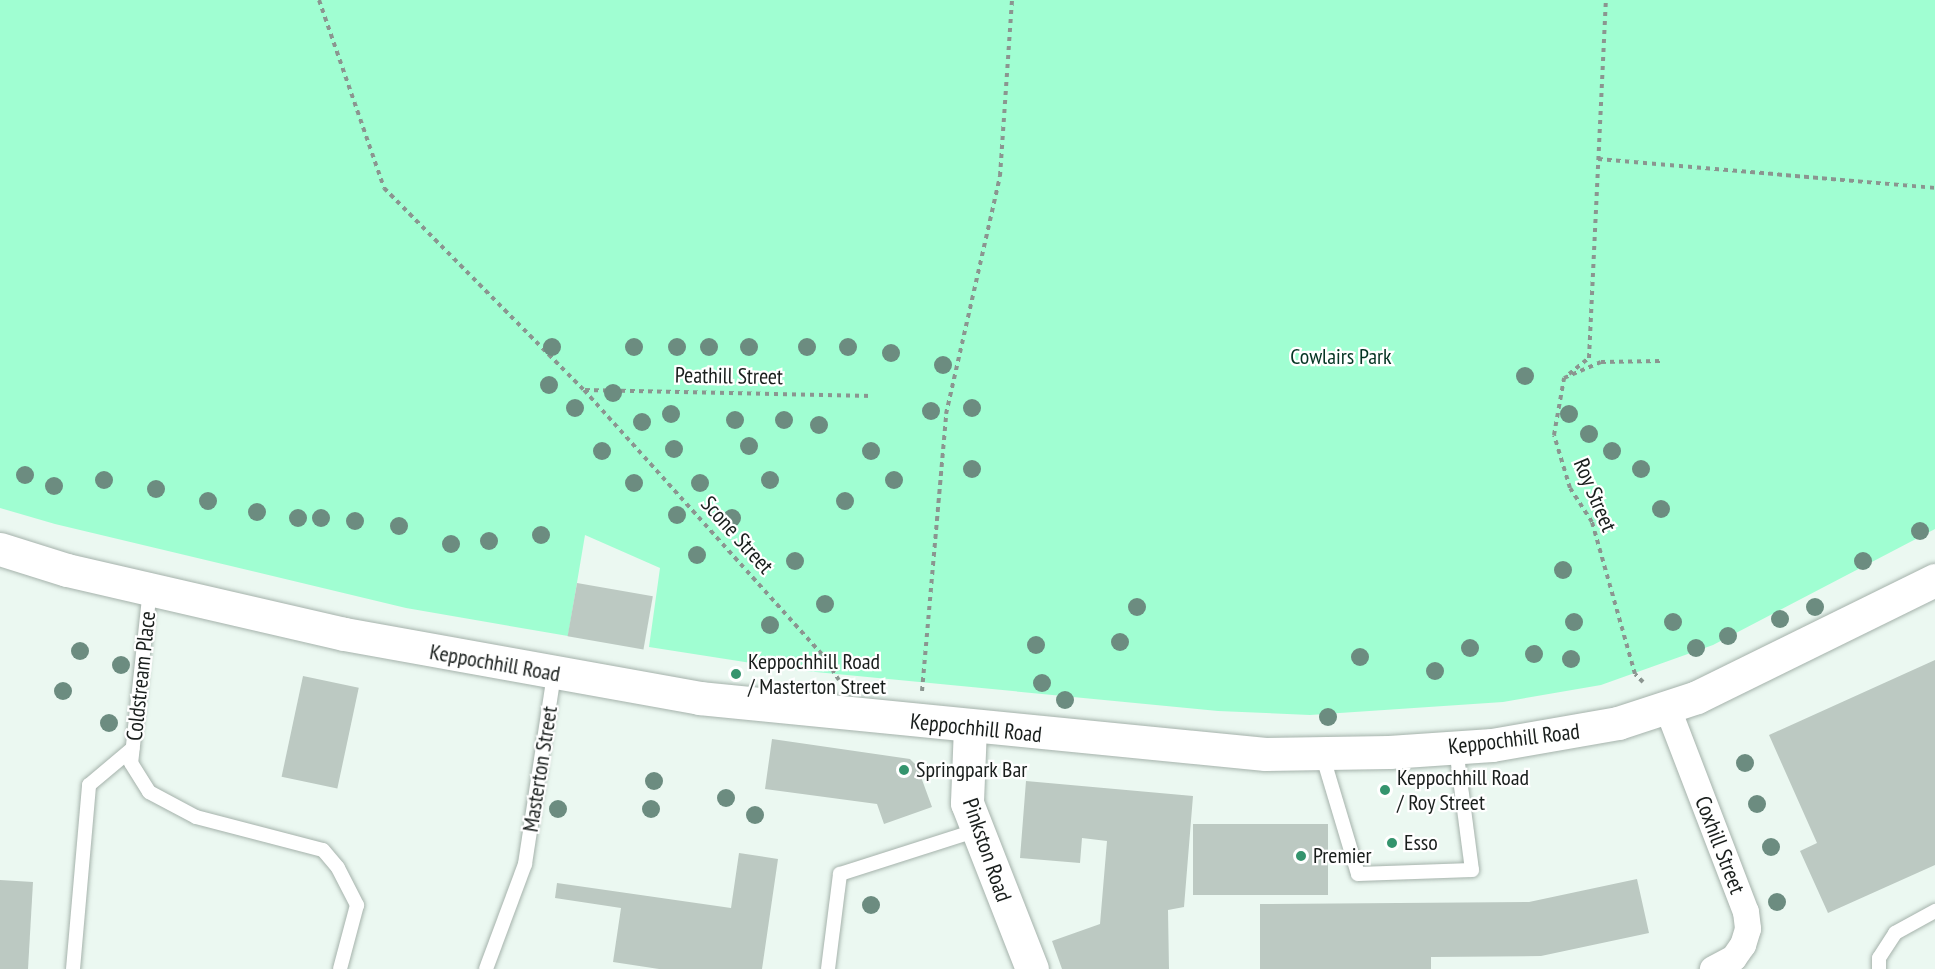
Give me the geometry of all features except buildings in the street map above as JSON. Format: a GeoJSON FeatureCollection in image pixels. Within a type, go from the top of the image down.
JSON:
{"type":"FeatureCollection","features":[{"type":"Feature","properties":{"kind":"street","name":"Keppochhill Road"},"geometry":{"type":"LineString","coordinates":[[0,549],[67,570],[344,634],[554,674],[699,698],[1204,751],[1322,754],[1456,748],[1587,730],[1668,709],[1935,580]]}},
{"type":"Feature","properties":{"kind":"street","name":"Coxhill Street"},"geometry":{"type":"LineString","coordinates":[[1668,709],[1746,912],[1748,929],[1743,945],[1734,958],[1713,969]]}},
{"type":"Feature","properties":{"kind":"street","name":"Pinkston Road"},"geometry":{"type":"LineString","coordinates":[[970,727],[965,784],[975,831],[1032,969]]}},
{"type":"Feature","properties":{"kind":"lane","name":"Coldstream Place"},"geometry":{"type":"LineString","coordinates":[[150,589],[131,763],[149,792],[196,817],[323,850],[357,905],[340,969]]}},
{"type":"Feature","properties":{"kind":"lane","name":"Masterton Street"},"geometry":{"type":"LineString","coordinates":[[486,969],[525,864],[554,674]]}},
{"type":"Feature","properties":{"kind":"lane"},"geometry":{"type":"LineString","coordinates":[[73,969],[89,785],[134,748]]}},
{"type":"Feature","properties":{"kind":"lane"},"geometry":{"type":"LineString","coordinates":[[1322,754],[1358,874],[1472,870],[1456,748]]}},
{"type":"Feature","properties":{"kind":"lane"},"geometry":{"type":"LineString","coordinates":[[828,969],[840,874],[975,831]]}},
{"type":"Feature","properties":{"kind":"lane"},"geometry":{"type":"LineString","coordinates":[[1879,969],[1879,958],[1894,933],[1935,910]]}},
{"type":"Feature","properties":{"kind":"path","name":"Scone Street"},"geometry":{"type":"LineString","coordinates":[[319,0],[384,188],[584,390],[822,654],[844,687],[840,713]]}},
{"type":"Feature","properties":{"kind":"path"},"geometry":{"type":"LineString","coordinates":[[919,722],[946,414],[1000,176],[1012,0]]}},
{"type":"Feature","properties":{"kind":"path"},"geometry":{"type":"LineString","coordinates":[[1564,378],[1588,358],[1606,0]]}},
{"type":"Feature","properties":{"kind":"path"},"geometry":{"type":"LineString","coordinates":[[1598,159],[1935,188]]}},
{"type":"Feature","properties":{"kind":"path"},"geometry":{"type":"LineString","coordinates":[[1564,378],[1601,362],[1660,360]]}},
{"type":"Feature","properties":{"kind":"path","name":"Roy Street"},"geometry":{"type":"LineString","coordinates":[[1564,378],[1554,435],[1567,477],[1592,522],[1635,674],[1668,709]]}},
{"type":"Feature","properties":{"kind":"path","name":"Peathill Street"},"geometry":{"type":"LineString","coordinates":[[584,390],[873,396]]}},
{"type":"Feature","properties":{"kind":"green space","name":"Cowlairs Park"},"geometry":{"type":"Polygon","coordinates":[[[0,0],[1935,0],[1935,529],[1713,645],[1601,685],[1503,702],[1310,715],[1218,711],[795,670],[649,647],[660,568],[585,535],[568,636],[406,608],[55,524],[0,508],[0,0]]]}},
{"type":"Feature","properties":{"kind":"place","name":"Keppochhill Road / Masterton Street"},"geometry":{"type":"Point","coordinates":[736,674]}},
{"type":"Feature","properties":{"kind":"place","name":"Springpark Bar"},"geometry":{"type":"Point","coordinates":[904,770]}},
{"type":"Feature","properties":{"kind":"place","name":"Keppochhill Road / Roy Street"},"geometry":{"type":"Point","coordinates":[1385,790]}},
{"type":"Feature","properties":{"kind":"place","name":"Esso"},"geometry":{"type":"Point","coordinates":[1392,843]}},
{"type":"Feature","properties":{"kind":"place","name":"Premier"},"geometry":{"type":"Point","coordinates":[1301,856]}}]}
